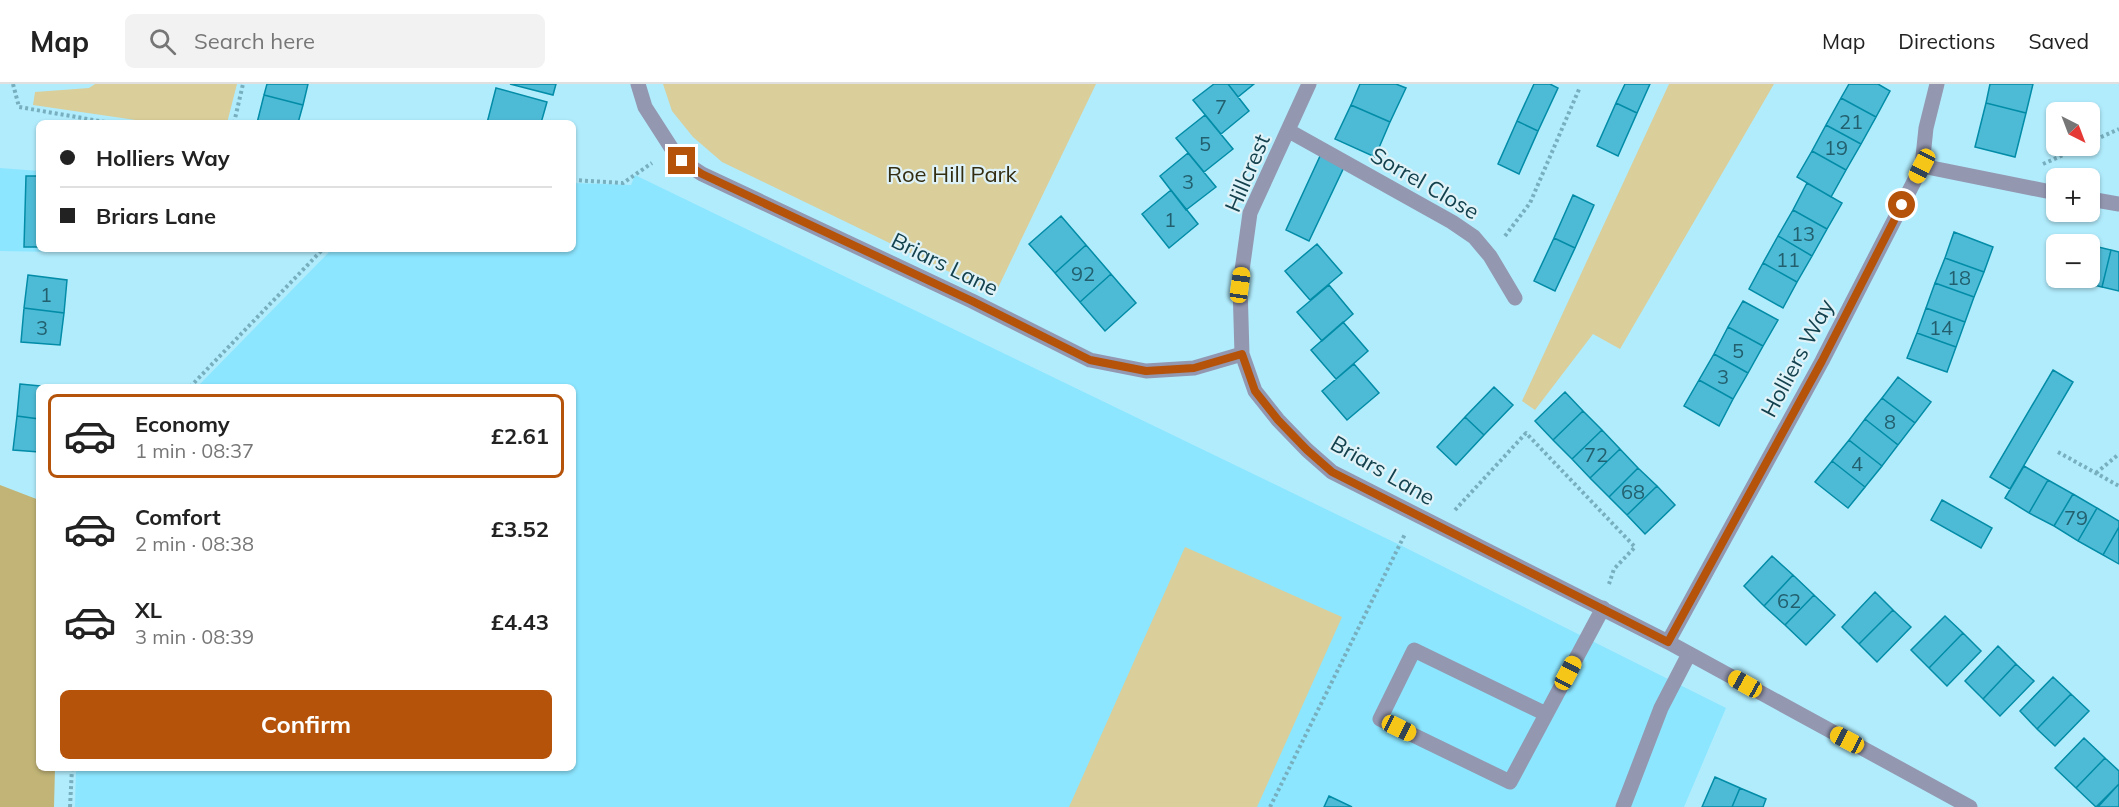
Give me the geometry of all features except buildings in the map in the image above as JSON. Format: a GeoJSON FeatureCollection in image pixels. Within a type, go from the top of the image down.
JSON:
{"type":"FeatureCollection","features":[{"type":"Feature","properties":{"kind":"street","name":"Briars Lane"},"geometry":{"type":"LineString","coordinates":[[638,84],[645,107],[672,148],[682,161],[702,174],[972,301],[1090,360],[1146,371],[1194,368],[1242,354],[1255,391],[1278,420],[1332,472],[1668,642],[1970,807]]}},
{"type":"Feature","properties":{"kind":"street","name":"Hillcrest"},"geometry":{"type":"LineString","coordinates":[[1242,354],[1240,285],[1250,213],[1309,84]]}},
{"type":"Feature","properties":{"kind":"street","name":"Holliers Way"},"geometry":{"type":"LineString","coordinates":[[1668,642],[1822,361],[1922,166],[1926,128],[1937,84]]}},
{"type":"Feature","properties":{"kind":"street","name":"Sorrel Close"},"geometry":{"type":"LineString","coordinates":[[1289,130],[1452,222],[1474,237],[1490,256],[1515,298]]}},
{"type":"Feature","properties":{"kind":"street"},"geometry":{"type":"LineString","coordinates":[[1922,166],[2046,191]]}},
{"type":"Feature","properties":{"kind":"street"},"geometry":{"type":"LineString","coordinates":[[2100,201],[2119,204]]}},
{"type":"Feature","properties":{"kind":"street"},"geometry":{"type":"LineString","coordinates":[[1546,714],[1414,650],[1380,719],[1510,782],[1603,608]]}},
{"type":"Feature","properties":{"kind":"street"},"geometry":{"type":"LineString","coordinates":[[1623,807],[1661,708],[1689,654]]}},
{"type":"Feature","properties":{"kind":"path"},"geometry":{"type":"LineString","coordinates":[[14,84],[19,107],[94,120]]}},
{"type":"Feature","properties":{"kind":"path"},"geometry":{"type":"LineString","coordinates":[[235,120],[243,84]]}},
{"type":"Feature","properties":{"kind":"path"},"geometry":{"type":"LineString","coordinates":[[1490,256],[1530,203],[1580,87]]}},
{"type":"Feature","properties":{"kind":"path"},"geometry":{"type":"LineString","coordinates":[[2100,138],[2119,129]]}},
{"type":"Feature","properties":{"kind":"path"},"geometry":{"type":"LineString","coordinates":[[576,180],[623,183],[672,148]]}},
{"type":"Feature","properties":{"kind":"path"},"geometry":{"type":"LineString","coordinates":[[193,384],[320,252]]}},
{"type":"Feature","properties":{"kind":"path"},"geometry":{"type":"LineString","coordinates":[[1439,527],[1526,433],[1635,547],[1614,569],[1603,608]]}},
{"type":"Feature","properties":{"kind":"path"},"geometry":{"type":"LineString","coordinates":[[2058,452],[2119,486]]}},
{"type":"Feature","properties":{"kind":"path"},"geometry":{"type":"LineString","coordinates":[[2096,473],[2119,454]]}},
{"type":"Feature","properties":{"kind":"path"},"geometry":{"type":"LineString","coordinates":[[1270,807],[1400,544]]}},
{"type":"Feature","properties":{"kind":"path"},"geometry":{"type":"LineString","coordinates":[[70,807],[72,771]]}},
{"type":"Feature","properties":{"kind":"shaded area"},"geometry":{"type":"Polygon","coordinates":[[[0,168],[36,171],[36,252],[0,251],[0,168]]]}},
{"type":"Feature","properties":{"kind":"shaded area"},"geometry":{"type":"Polygon","coordinates":[[[635,175],[1400,545],[1726,708],[1684,807],[75,807],[76,771],[576,771],[576,384],[200,384],[329,252],[576,252],[576,183],[631,185],[635,175]]]}},
{"type":"Feature","properties":{"kind":"shaded area"},"geometry":{"type":"Polygon","coordinates":[[[0,485],[36,499],[36,771],[55,771],[54,807],[0,807],[0,485]]]}},
{"type":"Feature","properties":{"kind":"green space"},"geometry":{"type":"Polygon","coordinates":[[[95,84],[237,84],[228,120],[136,120],[33,105],[35,92],[89,88],[95,84]]]}},
{"type":"Feature","properties":{"kind":"green space","name":"Roe Hill Park"},"geometry":{"type":"Polygon","coordinates":[[[663,84],[1096,84],[995,294],[722,162],[693,137],[672,111],[663,84]]]}},
{"type":"Feature","properties":{"kind":"green space"},"geometry":{"type":"Polygon","coordinates":[[[1669,84],[1774,84],[1620,349],[1593,334],[1535,410],[1522,401],[1669,84]]]}},
{"type":"Feature","properties":{"kind":"green space"},"geometry":{"type":"Polygon","coordinates":[[[1185,547],[1342,617],[1257,807],[1069,807],[1185,547]]]}},
{"type":"Feature","properties":{"kind":"route"},"geometry":{"type":"LineString","coordinates":[[682,161],[702,174],[972,301],[1090,360],[1146,371],[1194,368],[1242,354],[1255,391],[1278,420],[1332,472],[1668,642],[1822,361],[1902,205]]}}]}
